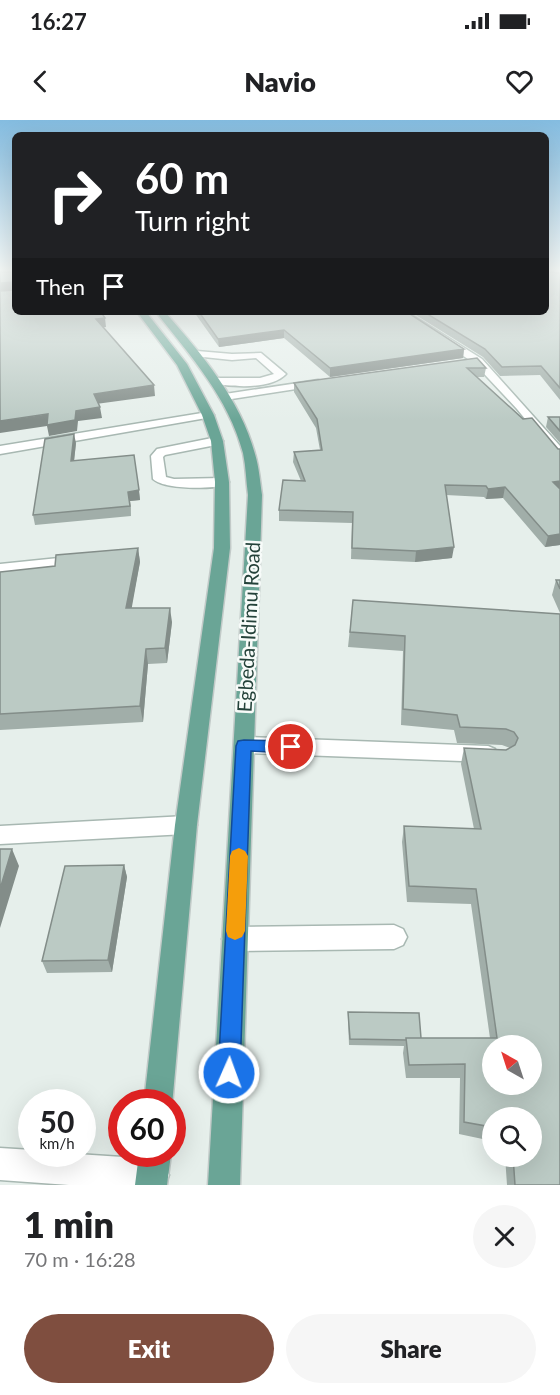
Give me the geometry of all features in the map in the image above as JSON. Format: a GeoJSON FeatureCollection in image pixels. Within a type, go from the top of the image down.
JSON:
{"type":"FeatureCollection","features":[{"type":"Feature","properties":{"kind":"main road","name":"Egbeda-Idimu Road"},"geometry":{"type":"LineString","coordinates":[[149,322],[182,364],[208,415],[217,441],[222,482],[222,548],[186,825],[160,1089]]}},
{"type":"Feature","properties":{"kind":"main road","name":"Egbeda-Idimu Road"},"geometry":{"type":"LineString","coordinates":[[169,322],[197,354],[233,411],[249,454],[255,495],[224,1185]]}},
{"type":"Feature","properties":{"kind":"street"},"geometry":{"type":"LineString","coordinates":[[416,322],[478,361],[521,407],[560,454]]}},
{"type":"Feature","properties":{"kind":"street"},"geometry":{"type":"LineString","coordinates":[[197,354],[243,369],[220,389]]}},
{"type":"Feature","properties":{"kind":"street"},"geometry":{"type":"LineString","coordinates":[[455,364],[478,361]]}},
{"type":"Feature","properties":{"kind":"street"},"geometry":{"type":"LineString","coordinates":[[220,389],[328,382]]}},
{"type":"Feature","properties":{"kind":"street"},"geometry":{"type":"LineString","coordinates":[[0,450],[208,415]]}},
{"type":"Feature","properties":{"kind":"street"},"geometry":{"type":"LineString","coordinates":[[217,441],[161,452],[157,456],[160,478],[173,483],[222,482]]}},
{"type":"Feature","properties":{"kind":"street"},"geometry":{"type":"LineString","coordinates":[[0,569],[90,559]]}},
{"type":"Feature","properties":{"kind":"street"},"geometry":{"type":"LineString","coordinates":[[244,746],[502,755]]}},
{"type":"Feature","properties":{"kind":"street"},"geometry":{"type":"LineString","coordinates":[[0,835],[186,825]]}},
{"type":"Feature","properties":{"kind":"street"},"geometry":{"type":"LineString","coordinates":[[235,939],[394,937]]}},
{"type":"Feature","properties":{"kind":"street"},"geometry":{"type":"LineString","coordinates":[[0,1164],[153,1171]]}},
{"type":"Feature","properties":{"kind":"building"},"geometry":{"type":"Polygon","coordinates":[[[0,322],[98,322],[154,385],[94,394],[100,407],[76,411],[75,420],[47,425],[48,414],[0,421],[0,322]]]}},
{"type":"Feature","properties":{"kind":"building"},"geometry":{"type":"Polygon","coordinates":[[[206,322],[422,322],[464,349],[330,368],[284,330],[218,339],[206,322]]]}},
{"type":"Feature","properties":{"kind":"building"},"geometry":{"type":"Polygon","coordinates":[[[440,322],[560,322],[560,388],[541,366],[502,367],[485,349],[440,322]]]}},
{"type":"Feature","properties":{"kind":"building"},"geometry":{"type":"Polygon","coordinates":[[[477,358],[486,368],[467,368],[523,419],[532,418],[560,449],[560,481],[553,482],[560,489],[560,534],[548,536],[505,487],[488,489],[486,486],[445,485],[454,547],[416,551],[352,548],[353,512],[279,510],[283,480],[305,481],[294,452],[322,450],[317,419],[294,383],[477,358]]]}},
{"type":"Feature","properties":{"kind":"building"},"geometry":{"type":"Polygon","coordinates":[[[548,417],[560,417],[560,431],[548,417]]]}},
{"type":"Feature","properties":{"kind":"building"},"geometry":{"type":"Polygon","coordinates":[[[74,434],[71,461],[134,455],[139,490],[128,492],[130,506],[33,515],[45,439],[74,434]]]}},
{"type":"Feature","properties":{"kind":"building"},"geometry":{"type":"Polygon","coordinates":[[[138,548],[126,608],[170,608],[165,648],[146,649],[140,706],[0,714],[0,572],[55,566],[56,555],[138,548]]]}},
{"type":"Feature","properties":{"kind":"building"},"geometry":{"type":"Polygon","coordinates":[[[353,600],[560,614],[560,1185],[515,1185],[514,1167],[542,1167],[542,1107],[482,1107],[482,1125],[464,1122],[465,1064],[409,1065],[406,1038],[482,1038],[482,1095],[542,1095],[542,1035],[497,1035],[476,889],[409,886],[404,826],[481,829],[464,748],[506,750],[515,745],[518,738],[514,732],[506,729],[460,727],[457,715],[403,709],[405,636],[350,632],[353,600]]]}},
{"type":"Feature","properties":{"kind":"building"},"geometry":{"type":"Polygon","coordinates":[[[0,849],[12,849],[0,889],[0,849]]]}},
{"type":"Feature","properties":{"kind":"building"},"geometry":{"type":"Polygon","coordinates":[[[124,865],[108,960],[42,961],[65,866],[124,865]]]}},
{"type":"Feature","properties":{"kind":"building"},"geometry":{"type":"Polygon","coordinates":[[[348,1012],[419,1013],[421,1038],[350,1039],[348,1012]]]}},
{"type":"Feature","properties":{"kind":"slow traffic"},"geometry":{"type":"LineString","coordinates":[[235,931],[239,856]]}},
{"type":"Feature","properties":{"kind":"route"},"geometry":{"type":"LineString","coordinates":[[229,1073],[244,746],[291,747]]}}]}
